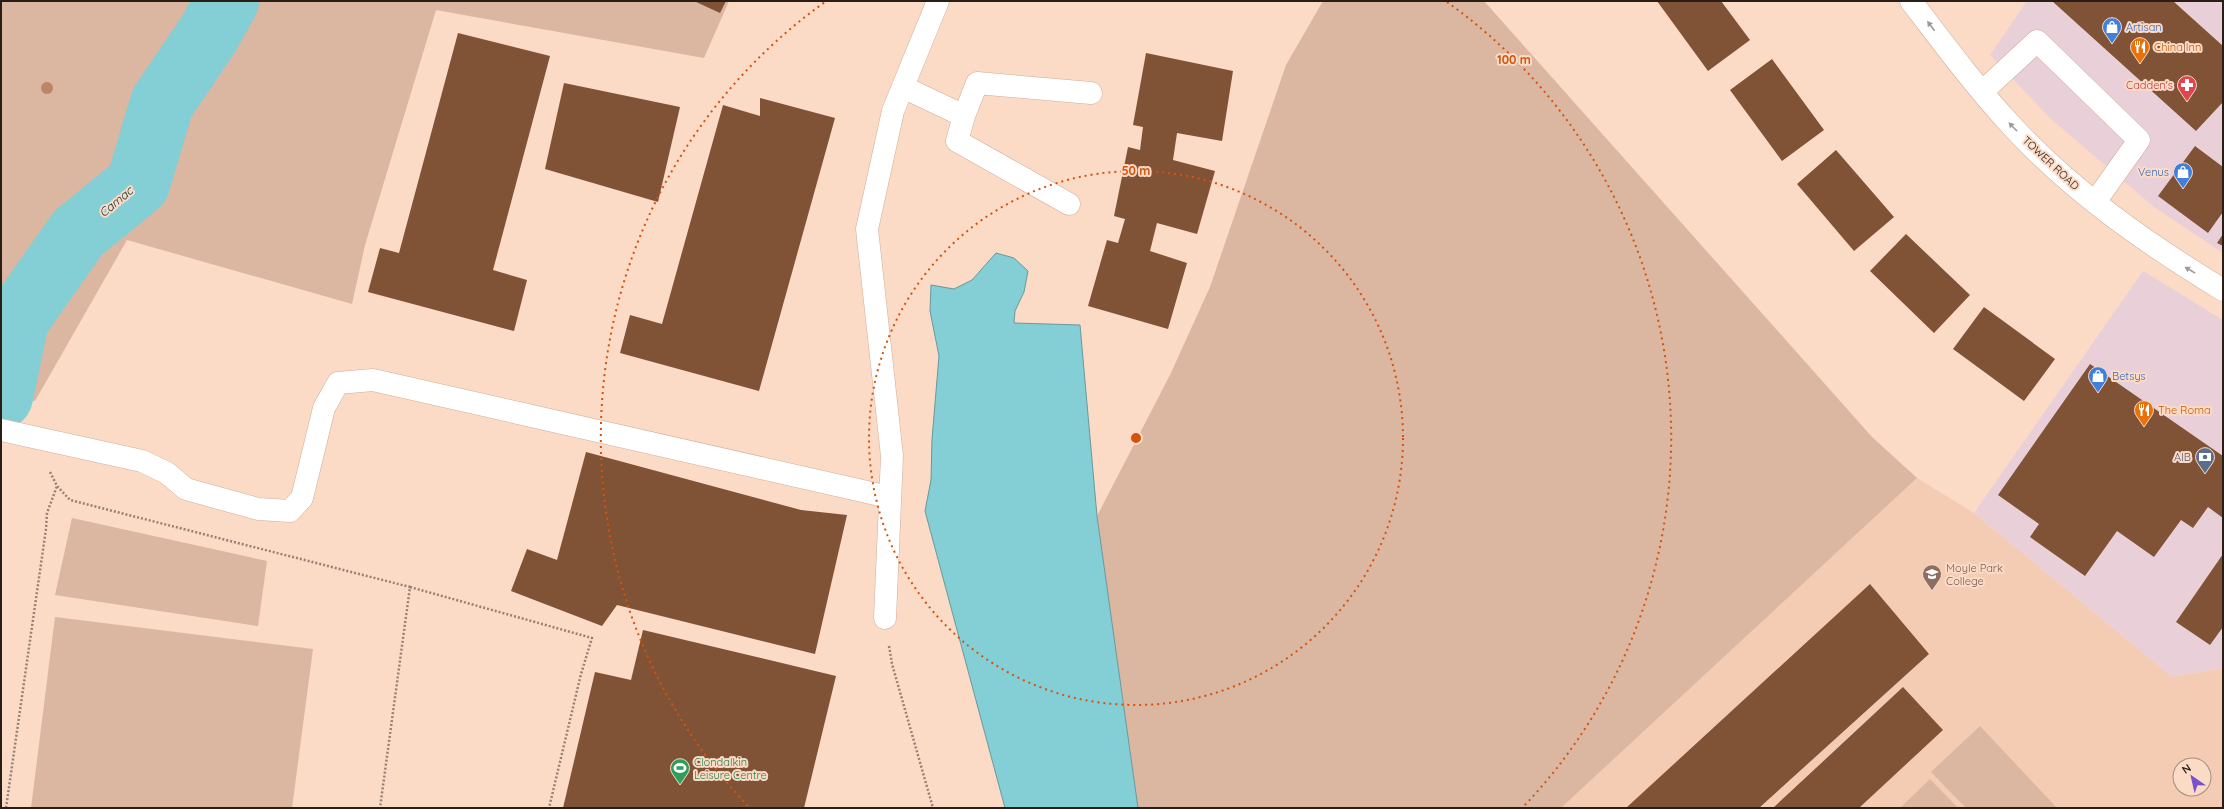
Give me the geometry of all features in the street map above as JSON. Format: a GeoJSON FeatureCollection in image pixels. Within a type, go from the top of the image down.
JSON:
{"type":"FeatureCollection","features":[{"type":"Feature","properties":{"kind":"street"},"geometry":{"type":"LineString","coordinates":[[885,618],[889,497],[892,456],[867,229],[893,111],[938,1]]}},
{"type":"Feature","properties":{"kind":"street","name":"TOWER ROAD"},"geometry":{"type":"LineString","coordinates":[[1912,1],[2010,124],[2049,163],[2095,202],[2164,254],[2223,290]]}},
{"type":"Feature","properties":{"kind":"street"},"geometry":{"type":"LineString","coordinates":[[1983,91],[2037,41],[2139,140],[2095,202]]}},
{"type":"Feature","properties":{"kind":"street"},"geometry":{"type":"LineString","coordinates":[[1069,204],[957,141],[964,116],[977,83],[1091,93]]}},
{"type":"Feature","properties":{"kind":"street"},"geometry":{"type":"LineString","coordinates":[[903,87],[964,116]]}},
{"type":"Feature","properties":{"kind":"street"},"geometry":{"type":"LineString","coordinates":[[6,431],[142,461],[167,473],[186,489],[258,509],[290,511],[302,498],[324,408],[338,383],[373,380],[889,497]]}},
{"type":"Feature","properties":{"kind":"path"},"geometry":{"type":"LineString","coordinates":[[36,437],[40,455],[58,486],[70,500],[410,587],[592,638],[581,674],[549,808]]}},
{"type":"Feature","properties":{"kind":"path"},"geometry":{"type":"LineString","coordinates":[[6,808],[47,513],[58,486]]}},
{"type":"Feature","properties":{"kind":"path"},"geometry":{"type":"LineString","coordinates":[[380,808],[410,587]]}},
{"type":"Feature","properties":{"kind":"path"},"geometry":{"type":"LineString","coordinates":[[885,618],[892,664],[933,808]]}},
{"type":"Feature","properties":{"kind":"shaded area"},"geometry":{"type":"Polygon","coordinates":[[[1,1],[729,1],[704,58],[436,10],[365,245],[352,304],[127,240],[35,401],[1,395],[1,1]]]}},
{"type":"Feature","properties":{"kind":"shaded area"},"geometry":{"type":"Polygon","coordinates":[[[1323,1],[1484,1],[1872,437],[1917,478],[1561,808],[1138,808],[1097,516],[1170,375],[1210,287],[1286,65],[1323,1]]]}},
{"type":"Feature","properties":{"kind":"shaded area"},"geometry":{"type":"Polygon","coordinates":[[[2027,1],[2223,1],[2223,253],[2154,207],[2051,119],[1990,55],[2027,1]]]}},
{"type":"Feature","properties":{"kind":"shaded area"},"geometry":{"type":"Polygon","coordinates":[[[2143,271],[2223,320],[2223,668],[2172,677],[1974,513],[2143,271]]]}},
{"type":"Feature","properties":{"kind":"shaded area","name":"Moyle Park College"},"geometry":{"type":"Polygon","coordinates":[[[1917,478],[1974,513],[2172,677],[2223,668],[2223,808],[1561,808],[1917,478]]]}},
{"type":"Feature","properties":{"kind":"shaded area"},"geometry":{"type":"Polygon","coordinates":[[[72,518],[267,561],[258,626],[55,595],[72,518]]]}},
{"type":"Feature","properties":{"kind":"shaded area"},"geometry":{"type":"Polygon","coordinates":[[[55,617],[313,649],[292,808],[31,808],[55,617]]]}},
{"type":"Feature","properties":{"kind":"shaded area"},"geometry":{"type":"Polygon","coordinates":[[[1980,726],[2057,808],[1966,808],[1931,772],[1980,726]]]}},
{"type":"Feature","properties":{"kind":"shaded area"},"geometry":{"type":"Polygon","coordinates":[[[1930,779],[1958,808],[1900,808],[1930,779]]]}},
{"type":"Feature","properties":{"kind":"water"},"geometry":{"type":"Polygon","coordinates":[[[996,253],[1014,258],[1028,271],[1024,292],[1015,311],[1014,323],[1080,325],[1097,516],[1138,808],[1005,808],[925,511],[931,480],[932,439],[939,356],[930,311],[931,285],[954,289],[972,280],[996,253]]]}},
{"type":"Feature","properties":{"kind":"building"},"geometry":{"type":"Polygon","coordinates":[[[694,1],[726,1],[720,13],[694,1]]]}},
{"type":"Feature","properties":{"kind":"building"},"geometry":{"type":"Polygon","coordinates":[[[1657,1],[1721,1],[1750,40],[1708,71],[1657,1]]]}},
{"type":"Feature","properties":{"kind":"building"},"geometry":{"type":"Polygon","coordinates":[[[2052,1],[2173,1],[2223,46],[2223,102],[2196,131],[2052,1]]]}},
{"type":"Feature","properties":{"kind":"building"},"geometry":{"type":"Polygon","coordinates":[[[458,33],[550,56],[493,270],[527,280],[514,331],[368,292],[380,248],[399,253],[458,33]]]}},
{"type":"Feature","properties":{"kind":"building"},"geometry":{"type":"Polygon","coordinates":[[[1146,53],[1233,71],[1222,141],[1177,133],[1173,160],[1215,171],[1197,234],[1157,223],[1150,251],[1187,263],[1168,329],[1088,306],[1107,240],[1118,243],[1125,219],[1114,216],[1128,147],[1140,150],[1143,127],[1133,125],[1146,53]]]}},
{"type":"Feature","properties":{"kind":"building"},"geometry":{"type":"Polygon","coordinates":[[[1772,59],[1824,130],[1782,161],[1730,90],[1772,59]]]}},
{"type":"Feature","properties":{"kind":"building"},"geometry":{"type":"Polygon","coordinates":[[[564,83],[680,107],[658,202],[545,169],[564,83]]]}},
{"type":"Feature","properties":{"kind":"building"},"geometry":{"type":"Polygon","coordinates":[[[760,98],[835,118],[759,391],[620,353],[630,315],[662,324],[723,105],[760,116],[760,98]]]}},
{"type":"Feature","properties":{"kind":"building"},"geometry":{"type":"Polygon","coordinates":[[[2195,146],[2223,167],[2223,212],[2208,233],[2158,196],[2195,146]]]}},
{"type":"Feature","properties":{"kind":"building"},"geometry":{"type":"Polygon","coordinates":[[[1836,150],[1894,217],[1854,251],[1797,184],[1836,150]]]}},
{"type":"Feature","properties":{"kind":"building"},"geometry":{"type":"Polygon","coordinates":[[[1906,234],[1970,295],[1934,333],[1870,271],[1906,234]]]}},
{"type":"Feature","properties":{"kind":"building"},"geometry":{"type":"Polygon","coordinates":[[[2223,234],[2223,246],[2217,243],[2223,234]]]}},
{"type":"Feature","properties":{"kind":"building"},"geometry":{"type":"Polygon","coordinates":[[[1984,307],[2055,359],[2024,401],[1953,349],[1984,307]]]}},
{"type":"Feature","properties":{"kind":"building"},"geometry":{"type":"Polygon","coordinates":[[[2090,364],[2223,456],[2223,518],[2208,507],[2193,528],[2181,520],[2154,557],[2117,531],[2085,576],[2030,537],[2039,524],[1998,495],[2090,364]]]}},
{"type":"Feature","properties":{"kind":"building"},"geometry":{"type":"Polygon","coordinates":[[[586,452],[801,510],[847,515],[815,654],[617,605],[602,626],[511,591],[527,549],[557,560],[586,452]]]}},
{"type":"Feature","properties":{"kind":"building"},"geometry":{"type":"Polygon","coordinates":[[[2223,554],[2223,627],[2210,645],[2176,622],[2223,554]]]}},
{"type":"Feature","properties":{"kind":"building"},"geometry":{"type":"Polygon","coordinates":[[[1870,584],[1929,654],[1759,808],[1626,808],[1870,584]]]}},
{"type":"Feature","properties":{"kind":"building"},"geometry":{"type":"Polygon","coordinates":[[[643,630],[836,676],[804,808],[563,808],[595,672],[631,680],[643,630]]]}},
{"type":"Feature","properties":{"kind":"building"},"geometry":{"type":"Polygon","coordinates":[[[1903,687],[1943,730],[1859,808],[1773,808],[1903,687]]]}},
{"type":"Feature","properties":{"kind":"waterway","name":"Camac"},"geometry":{"type":"LineString","coordinates":[[1,397],[17,320],[78,233],[138,184],[162,103],[208,35],[227,1]]}},
{"type":"Feature","properties":{"kind":"place","name":"Artisan"},"geometry":{"type":"Point","coordinates":[2112,44]}},
{"type":"Feature","properties":{"kind":"place","name":"China Inn"},"geometry":{"type":"Point","coordinates":[2140,64]}},
{"type":"Feature","properties":{"kind":"place","name":"Cadden's"},"geometry":{"type":"Point","coordinates":[2187,102]}},
{"type":"Feature","properties":{"kind":"place","name":"Venus"},"geometry":{"type":"Point","coordinates":[2183,189]}},
{"type":"Feature","properties":{"kind":"place","name":"Betsys"},"geometry":{"type":"Point","coordinates":[2098,393]}},
{"type":"Feature","properties":{"kind":"place","name":"The Roma"},"geometry":{"type":"Point","coordinates":[2144,427]}},
{"type":"Feature","properties":{"kind":"place","name":"AIB"},"geometry":{"type":"Point","coordinates":[2205,474]}},
{"type":"Feature","properties":{"kind":"place","name":"Moyle Park College"},"geometry":{"type":"Point","coordinates":[1932,591]}},
{"type":"Feature","properties":{"kind":"place","name":"Clondalkin Leisure Centre"},"geometry":{"type":"Point","coordinates":[680,785]}}]}
